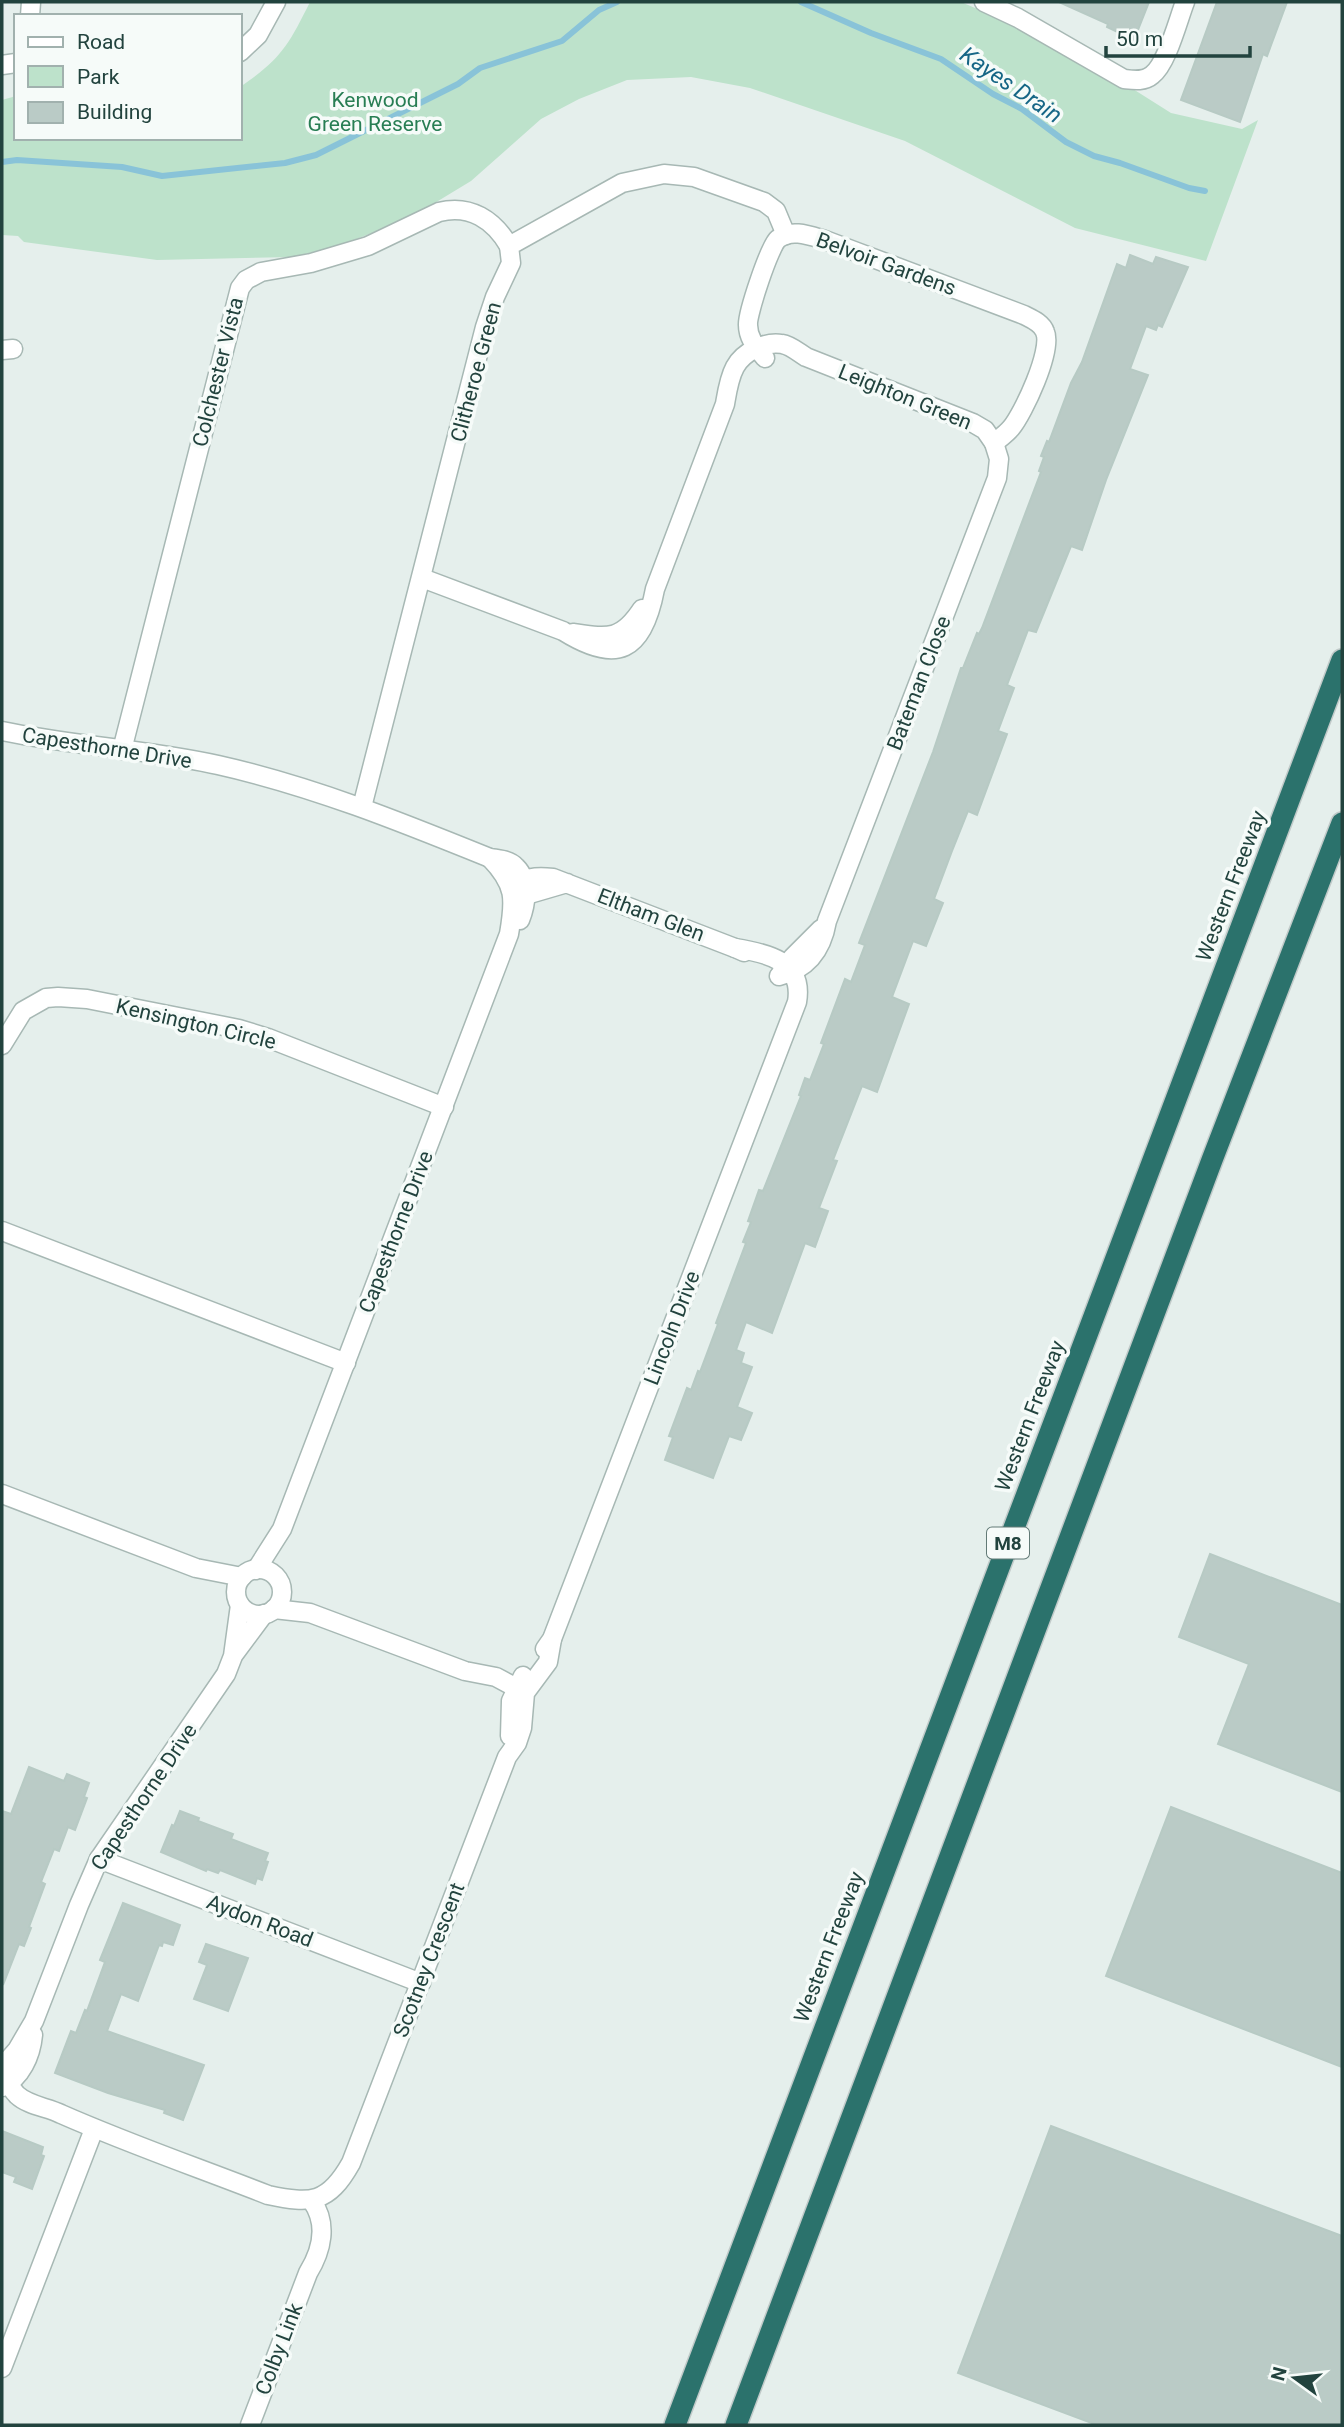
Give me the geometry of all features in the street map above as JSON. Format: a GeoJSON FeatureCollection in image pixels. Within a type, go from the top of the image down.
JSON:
{"type":"FeatureCollection","features":[{"type":"Feature","properties":{"kind":"highway","name":"Western Freeway"},"geometry":{"type":"LineString","coordinates":[[675,2425],[1342,660]]}},
{"type":"Feature","properties":{"kind":"highway","name":"M8"},"geometry":{"type":"LineString","coordinates":[[736,2425],[1207,1173],[1342,823]]}},
{"type":"Feature","properties":{"kind":"street"},"geometry":{"type":"LineString","coordinates":[[242,50],[266,24],[276,2]]}},
{"type":"Feature","properties":{"kind":"street"},"geometry":{"type":"LineString","coordinates":[[984,2],[1018,18],[1124,79],[1137,81],[1152,76],[1161,62],[1185,2]]}},
{"type":"Feature","properties":{"kind":"street"},"geometry":{"type":"LineString","coordinates":[[509,246],[622,183],[664,174],[694,177],[764,202],[776,211],[786,235]]}},
{"type":"Feature","properties":{"kind":"street","name":"Colchester Vista"},"geometry":{"type":"LineString","coordinates":[[122,750],[240,288],[261,272],[312,263],[368,246],[439,212],[452,209],[477,214],[494,224],[509,246]]}},
{"type":"Feature","properties":{"kind":"street","name":"Belvoir Gardens"},"geometry":{"type":"LineString","coordinates":[[761,350],[757,292],[773,246],[778,239],[786,235],[805,234],[825,240],[1024,315],[1044,328]]}},
{"type":"Feature","properties":{"kind":"street","name":"Clitheroe Green"},"geometry":{"type":"LineString","coordinates":[[362,807],[491,308],[511,263],[509,246]]}},
{"type":"Feature","properties":{"kind":"street","name":"Leighton Green"},"geometry":{"type":"LineString","coordinates":[[761,350],[772,356],[806,357],[951,413],[985,430],[994,443],[1011,428],[1024,407],[1043,358],[1047,339],[1044,328]]}},
{"type":"Feature","properties":{"kind":"street"},"geometry":{"type":"LineString","coordinates":[[422,578],[562,631],[592,636],[619,634],[632,624],[655,589],[725,404],[761,350]]}},
{"type":"Feature","properties":{"kind":"street","name":"Bateman Close"},"geometry":{"type":"LineString","coordinates":[[787,971],[827,921],[998,478],[999,459],[994,443]]}},
{"type":"Feature","properties":{"kind":"street","name":"Capesthorne Drive"},"geometry":{"type":"LineString","coordinates":[[2,731],[217,765],[264,777],[362,807],[490,858],[520,888],[514,900],[509,934],[282,1529],[243,1587],[233,1656]]}},
{"type":"Feature","properties":{"kind":"street","name":"Eltham Glen"},"geometry":{"type":"LineString","coordinates":[[520,888],[567,883],[735,947],[771,968],[787,971]]}},
{"type":"Feature","properties":{"kind":"street","name":"Lincoln Drive"},"geometry":{"type":"LineString","coordinates":[[518,1691],[548,1662],[552,1639],[790,1017],[784,987],[787,971]]}},
{"type":"Feature","properties":{"kind":"street","name":"Kensington Circle"},"geometry":{"type":"LineString","coordinates":[[2,1045],[23,1011],[34,1003],[58,997],[87,999],[239,1029],[444,1107]]}},
{"type":"Feature","properties":{"kind":"street"},"geometry":{"type":"LineString","coordinates":[[2,1231],[346,1363]]}},
{"type":"Feature","properties":{"kind":"street"},"geometry":{"type":"LineString","coordinates":[[2,1494],[243,1587]]}},
{"type":"Feature","properties":{"kind":"street","name":"Capesthorne Drive"},"geometry":{"type":"LineString","coordinates":[[278,1581],[282,1529]]}},
{"type":"Feature","properties":{"kind":"street"},"geometry":{"type":"LineString","coordinates":[[243,1587],[263,1570],[310,1613]]}},
{"type":"Feature","properties":{"kind":"street"},"geometry":{"type":"LineString","coordinates":[[269,1611],[280,1599],[278,1581]]}},
{"type":"Feature","properties":{"kind":"street"},"geometry":{"type":"LineString","coordinates":[[243,1587],[251,1613],[310,1613],[465,1671],[491,1686],[518,1691]]}},
{"type":"Feature","properties":{"kind":"street","name":"Capesthorne Drive"},"geometry":{"type":"LineString","coordinates":[[6,2076],[34,2021],[99,1859],[219,1686],[233,1656],[269,1611]]}},
{"type":"Feature","properties":{"kind":"street","name":"Scotney Crescent"},"geometry":{"type":"LineString","coordinates":[[313,2209],[351,2163],[508,1757],[522,1728],[518,1691]]}},
{"type":"Feature","properties":{"kind":"street","name":"Aydon Road"},"geometry":{"type":"LineString","coordinates":[[99,1859],[421,1983]]}},
{"type":"Feature","properties":{"kind":"street"},"geometry":{"type":"LineString","coordinates":[[6,2076],[49,2108],[94,2129],[268,2194],[294,2211],[313,2209]]}},
{"type":"Feature","properties":{"kind":"street"},"geometry":{"type":"LineString","coordinates":[[2,2368],[94,2129]]}},
{"type":"Feature","properties":{"kind":"street","name":"Colby Link"},"geometry":{"type":"LineString","coordinates":[[250,2425],[308,2273],[313,2209]]}},
{"type":"Feature","properties":{"kind":"green space","name":"Kenwood Green Reserve"},"geometry":{"type":"Polygon","coordinates":[[[310,2],[961,2],[1015,25],[1076,61],[1133,89],[1171,113],[1242,129],[1258,120],[1206,261],[1075,228],[905,141],[750,88],[691,77],[627,80],[579,99],[541,119],[471,181],[410,218],[341,245],[293,257],[157,260],[24,242],[18,236],[2,235],[2,100],[14,97],[14,140],[242,140],[242,85],[274,59],[296,30],[310,2]]]}},
{"type":"Feature","properties":{"kind":"building"},"geometry":{"type":"Polygon","coordinates":[[[1059,2],[1149,2],[1134,40],[1107,27],[1108,24],[1059,2]]]}},
{"type":"Feature","properties":{"kind":"building"},"geometry":{"type":"Polygon","coordinates":[[[1217,2],[1287,2],[1267,56],[1263,54],[1240,122],[1181,100],[1217,2]]]}},
{"type":"Feature","properties":{"kind":"building"},"geometry":{"type":"Polygon","coordinates":[[[1130,255],[1153,264],[1156,257],[1188,267],[1162,327],[1158,325],[1156,330],[1146,326],[1130,369],[1148,375],[1106,480],[1082,550],[1071,546],[1036,632],[1028,630],[1007,685],[1014,688],[998,731],[1007,734],[977,815],[968,811],[952,851],[934,899],[943,903],[926,946],[913,941],[892,997],[909,1004],[877,1092],[862,1086],[833,1160],[837,1161],[819,1208],[828,1211],[815,1247],[805,1243],[772,1333],[746,1322],[736,1350],[744,1353],[741,1363],[752,1367],[737,1407],[752,1413],[741,1440],[729,1436],[713,1478],[665,1460],[673,1437],[669,1436],[687,1388],[691,1390],[698,1371],[700,1372],[718,1324],[716,1323],[746,1243],[743,1242],[751,1222],[748,1221],[759,1190],[763,1191],[801,1096],[799,1095],[805,1078],[810,1080],[845,979],[851,982],[865,945],[859,943],[933,752],[961,668],[977,633],[979,634],[982,628],[1041,472],[1039,471],[1044,457],[1041,456],[1082,362],[1117,264],[1126,268],[1130,255]]]}},
{"type":"Feature","properties":{"kind":"building"},"geometry":{"type":"Polygon","coordinates":[[[1210,1554],[1342,1605],[1342,1792],[1218,1744],[1249,1664],[1179,1637],[1210,1554]]]}},
{"type":"Feature","properties":{"kind":"building"},"geometry":{"type":"Polygon","coordinates":[[[29,1767],[64,1781],[67,1774],[89,1783],[84,1797],[87,1798],[75,1830],[68,1827],[59,1851],[54,1849],[41,1882],[45,1884],[29,1927],[31,1928],[24,1946],[19,1944],[3,1985],[2,1811],[11,1814],[29,1767]]]}},
{"type":"Feature","properties":{"kind":"building"},"geometry":{"type":"Polygon","coordinates":[[[1171,1807],[1342,1873],[1342,2067],[1106,1976],[1171,1807]]]}},
{"type":"Feature","properties":{"kind":"building"},"geometry":{"type":"Polygon","coordinates":[[[180,1811],[233,1834],[231,1839],[268,1853],[262,1880],[257,1878],[255,1884],[220,1870],[218,1873],[207,1869],[206,1871],[161,1852],[180,1811]]]}},
{"type":"Feature","properties":{"kind":"building"},"geometry":{"type":"Polygon","coordinates":[[[123,1903],[180,1925],[173,1945],[163,1942],[162,1946],[159,1945],[138,2001],[121,1994],[107,2031],[204,2065],[183,2120],[164,2113],[165,2110],[55,2073],[71,2031],[76,2033],[85,2010],[87,2011],[105,1962],[100,1960],[123,1903]]]}},
{"type":"Feature","properties":{"kind":"building"},"geometry":{"type":"Polygon","coordinates":[[[206,1944],[248,1958],[228,2011],[194,1999],[207,1965],[199,1962],[206,1944]]]}},
{"type":"Feature","properties":{"kind":"building"},"geometry":{"type":"Polygon","coordinates":[[[1051,2126],[1342,2236],[1342,2425],[1097,2425],[958,2373],[1051,2126]]]}},
{"type":"Feature","properties":{"kind":"building"},"geometry":{"type":"Polygon","coordinates":[[[2,2131],[43,2147],[41,2155],[44,2156],[32,2189],[14,2182],[16,2177],[2,2172],[2,2131]]]}},
{"type":"Feature","properties":{"kind":"waterway","name":"Kayes Drain"},"geometry":{"type":"LineString","coordinates":[[2,162],[17,160],[122,167],[162,176],[285,163],[316,155],[458,84],[480,68],[562,41],[599,10],[617,2]]}},
{"type":"Feature","properties":{"kind":"waterway","name":"Kayes Drain"},"geometry":{"type":"LineString","coordinates":[[801,2],[871,33],[941,59],[993,94],[1022,109],[1066,142],[1094,156],[1205,191]]}}]}
